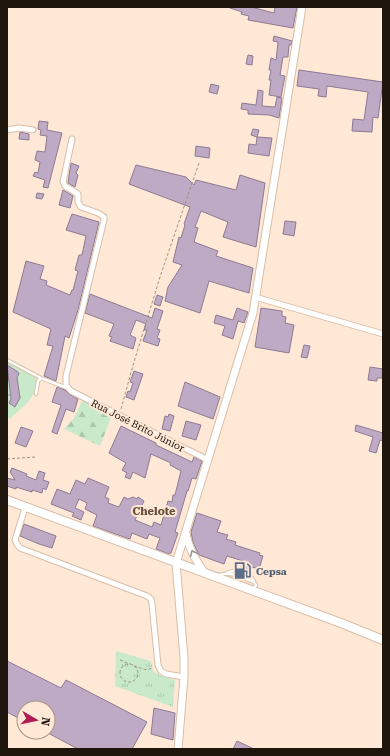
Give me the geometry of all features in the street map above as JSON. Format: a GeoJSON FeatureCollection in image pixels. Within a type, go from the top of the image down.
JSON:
{"type":"FeatureCollection","features":[{"type":"Feature","properties":{"kind":"main road"},"geometry":{"type":"LineString","coordinates":[[7,500],[25,508],[215,577],[254,588],[270,597],[383,640]]}},
{"type":"Feature","properties":{"kind":"street"},"geometry":{"type":"LineString","coordinates":[[178,749],[184,677],[184,658],[176,563],[253,313],[302,7]]}},
{"type":"Feature","properties":{"kind":"street"},"geometry":{"type":"LineString","coordinates":[[7,130],[19,128],[33,130]]}},
{"type":"Feature","properties":{"kind":"street"},"geometry":{"type":"LineString","coordinates":[[70,389],[66,385],[66,376],[104,220],[104,217],[101,215],[81,207],[78,202],[78,194],[65,186],[63,182],[72,139]]}},
{"type":"Feature","properties":{"kind":"street"},"geometry":{"type":"LineString","coordinates":[[255,297],[383,334]]}},
{"type":"Feature","properties":{"kind":"street","name":"Rua José Brito Júnior"},"geometry":{"type":"LineString","coordinates":[[70,389],[208,460]]}},
{"type":"Feature","properties":{"kind":"street"},"geometry":{"type":"LineString","coordinates":[[25,508],[15,540],[16,544],[20,548],[147,596],[151,600],[152,604],[158,665],[160,671],[166,674],[184,677]]}},
{"type":"Feature","properties":{"kind":"street"},"geometry":{"type":"LineString","coordinates":[[186,531],[187,540],[191,550],[205,573]]}},
{"type":"Feature","properties":{"kind":"lane"},"geometry":{"type":"LineString","coordinates":[[7,360],[41,378],[70,389]]}},
{"type":"Feature","properties":{"kind":"lane"},"geometry":{"type":"LineString","coordinates":[[36,394],[38,381],[41,378]]}},
{"type":"Feature","properties":{"kind":"lane"},"geometry":{"type":"LineString","coordinates":[[215,577],[224,574],[232,574],[254,582],[254,588]]}},
{"type":"Feature","properties":{"kind":"path"},"geometry":{"type":"LineString","coordinates":[[120,416],[121,406],[150,309],[199,163]]}},
{"type":"Feature","properties":{"kind":"path"},"geometry":{"type":"LineString","coordinates":[[7,459],[35,457]]}},
{"type":"Feature","properties":{"kind":"path"},"geometry":{"type":"LineString","coordinates":[[120,660],[147,670],[158,665]]}},
{"type":"Feature","properties":{"kind":"path"},"geometry":{"type":"LineString","coordinates":[[127,665],[132,665],[138,672],[137,677],[131,682],[125,681],[120,674],[122,668],[127,665]]}},
{"type":"Feature","properties":{"kind":"green space"},"geometry":{"type":"Polygon","coordinates":[[[9,361],[31,373],[36,378],[36,385],[32,397],[10,419],[7,417],[7,363],[9,361]]]}},
{"type":"Feature","properties":{"kind":"green space"},"geometry":{"type":"Polygon","coordinates":[[[83,399],[106,410],[103,414],[111,418],[100,446],[64,429],[74,418],[83,399]]]}},
{"type":"Feature","properties":{"kind":"green space"},"geometry":{"type":"Polygon","coordinates":[[[116,651],[151,661],[153,671],[161,676],[175,680],[173,707],[115,686],[116,651]]]}},
{"type":"Feature","properties":{"kind":"building"},"geometry":{"type":"Polygon","coordinates":[[[230,7],[251,7],[274,13],[275,7],[297,7],[293,28],[248,20],[249,16],[241,14],[242,12],[230,7]]]}},
{"type":"Feature","properties":{"kind":"building"},"geometry":{"type":"Polygon","coordinates":[[[274,36],[292,41],[291,45],[289,45],[288,57],[283,57],[280,75],[285,76],[281,97],[269,95],[271,70],[269,70],[271,58],[276,60],[278,42],[273,41],[274,36]]]}},
{"type":"Feature","properties":{"kind":"building"},"geometry":{"type":"Polygon","coordinates":[[[248,55],[253,56],[252,65],[246,64],[248,55]]]}},
{"type":"Feature","properties":{"kind":"building"},"geometry":{"type":"Polygon","coordinates":[[[299,70],[383,82],[378,118],[373,117],[372,132],[352,131],[353,119],[364,120],[368,92],[327,86],[326,97],[318,96],[319,89],[297,86],[299,70]]]}},
{"type":"Feature","properties":{"kind":"building"},"geometry":{"type":"Polygon","coordinates":[[[211,84],[219,86],[217,94],[209,92],[211,84]]]}},
{"type":"Feature","properties":{"kind":"building"},"geometry":{"type":"Polygon","coordinates":[[[258,90],[263,91],[262,106],[275,107],[277,97],[282,98],[279,118],[269,115],[248,114],[248,110],[241,109],[242,103],[256,105],[258,90]]]}},
{"type":"Feature","properties":{"kind":"building"},"geometry":{"type":"Polygon","coordinates":[[[39,121],[48,122],[47,130],[62,133],[48,188],[43,187],[45,180],[33,176],[35,172],[38,173],[40,162],[35,160],[37,151],[45,152],[47,136],[40,135],[41,130],[38,129],[39,121]]]}},
{"type":"Feature","properties":{"kind":"building"},"geometry":{"type":"Polygon","coordinates":[[[253,129],[259,130],[257,137],[251,135],[253,129]]]}},
{"type":"Feature","properties":{"kind":"building"},"geometry":{"type":"Polygon","coordinates":[[[20,132],[29,134],[29,140],[19,139],[20,132]]]}},
{"type":"Feature","properties":{"kind":"building"},"geometry":{"type":"Polygon","coordinates":[[[257,137],[272,138],[269,156],[248,153],[249,144],[256,145],[257,137]]]}},
{"type":"Feature","properties":{"kind":"building"},"geometry":{"type":"Polygon","coordinates":[[[196,146],[210,148],[209,158],[195,156],[196,146]]]}},
{"type":"Feature","properties":{"kind":"building"},"geometry":{"type":"Polygon","coordinates":[[[71,163],[79,166],[76,173],[78,175],[75,187],[68,183],[71,163]]]}},
{"type":"Feature","properties":{"kind":"building"},"geometry":{"type":"Polygon","coordinates":[[[136,165],[186,177],[194,185],[196,180],[236,190],[240,175],[265,183],[256,247],[223,237],[228,222],[201,211],[195,227],[198,228],[194,242],[218,251],[216,256],[253,268],[249,293],[209,281],[200,313],[165,301],[168,287],[182,265],[173,262],[179,237],[181,238],[190,207],[129,184],[136,165]]]}},
{"type":"Feature","properties":{"kind":"building"},"geometry":{"type":"Polygon","coordinates":[[[63,190],[73,196],[70,208],[59,205],[63,190]]]}},
{"type":"Feature","properties":{"kind":"building"},"geometry":{"type":"Polygon","coordinates":[[[37,193],[44,194],[42,199],[36,198],[37,193]]]}},
{"type":"Feature","properties":{"kind":"building"},"geometry":{"type":"Polygon","coordinates":[[[72,214],[99,222],[78,310],[69,338],[65,336],[56,381],[44,376],[53,346],[47,345],[51,329],[13,312],[26,261],[44,266],[40,279],[47,281],[46,285],[70,295],[73,290],[78,271],[75,270],[79,255],[82,255],[86,236],[66,230],[72,214]]]}},
{"type":"Feature","properties":{"kind":"building"},"geometry":{"type":"Polygon","coordinates":[[[285,221],[296,222],[294,236],[283,234],[285,221]]]}},
{"type":"Feature","properties":{"kind":"building"},"geometry":{"type":"Polygon","coordinates":[[[90,294],[152,318],[155,308],[163,311],[157,329],[160,330],[157,338],[160,339],[158,346],[143,341],[147,330],[144,330],[146,324],[136,320],[130,335],[136,338],[133,349],[110,341],[112,337],[109,336],[114,324],[85,313],[90,294]]]}},
{"type":"Feature","properties":{"kind":"building"},"geometry":{"type":"Polygon","coordinates":[[[157,295],[163,297],[160,306],[154,304],[157,295]]]}},
{"type":"Feature","properties":{"kind":"building"},"geometry":{"type":"Polygon","coordinates":[[[237,308],[248,312],[244,323],[238,321],[233,339],[222,335],[225,326],[214,323],[216,315],[233,320],[237,308]]]}},
{"type":"Feature","properties":{"kind":"building"},"geometry":{"type":"Polygon","coordinates":[[[261,308],[282,311],[282,316],[286,317],[285,323],[294,325],[289,353],[255,347],[261,308]]]}},
{"type":"Feature","properties":{"kind":"building"},"geometry":{"type":"Polygon","coordinates":[[[304,345],[310,346],[307,358],[301,357],[304,345]]]}},
{"type":"Feature","properties":{"kind":"building"},"geometry":{"type":"Polygon","coordinates":[[[7,365],[19,374],[17,377],[20,398],[15,407],[9,403],[11,399],[7,365]]]}},
{"type":"Feature","properties":{"kind":"building"},"geometry":{"type":"Polygon","coordinates":[[[370,367],[383,369],[383,378],[377,378],[377,381],[368,380],[370,367]]]}},
{"type":"Feature","properties":{"kind":"building"},"geometry":{"type":"Polygon","coordinates":[[[134,371],[143,374],[134,400],[126,397],[128,391],[130,392],[133,383],[130,382],[134,371]]]}},
{"type":"Feature","properties":{"kind":"building"},"geometry":{"type":"Polygon","coordinates":[[[185,382],[220,397],[213,419],[178,406],[185,382]]]}},
{"type":"Feature","properties":{"kind":"building"},"geometry":{"type":"Polygon","coordinates":[[[57,387],[65,390],[78,399],[74,412],[66,409],[57,434],[52,432],[61,405],[52,402],[57,387]]]}},
{"type":"Feature","properties":{"kind":"building"},"geometry":{"type":"Polygon","coordinates":[[[169,414],[174,416],[170,431],[162,429],[165,416],[168,417],[169,414]]]}},
{"type":"Feature","properties":{"kind":"building"},"geometry":{"type":"Polygon","coordinates":[[[186,421],[201,425],[196,440],[182,436],[186,421]]]}},
{"type":"Feature","properties":{"kind":"building"},"geometry":{"type":"Polygon","coordinates":[[[356,425],[383,433],[383,441],[380,440],[376,453],[369,451],[373,437],[355,431],[356,425]]]}},
{"type":"Feature","properties":{"kind":"building"},"geometry":{"type":"Polygon","coordinates":[[[121,426],[192,462],[194,457],[202,461],[196,479],[192,478],[187,491],[175,532],[178,533],[171,553],[169,554],[156,549],[160,538],[149,534],[147,539],[132,533],[130,539],[93,526],[97,515],[85,509],[87,503],[79,499],[75,508],[84,512],[81,520],[72,516],[74,513],[51,504],[57,489],[70,494],[76,480],[85,484],[88,478],[109,487],[105,497],[109,499],[108,503],[119,507],[124,497],[128,499],[133,497],[137,499],[138,497],[144,501],[135,520],[152,527],[154,522],[161,525],[168,501],[172,502],[173,495],[175,495],[181,471],[170,465],[171,463],[151,454],[145,478],[133,472],[130,479],[125,477],[127,473],[122,470],[126,463],[109,453],[121,426]]]}},
{"type":"Feature","properties":{"kind":"building"},"geometry":{"type":"Polygon","coordinates":[[[21,427],[33,431],[26,447],[15,443],[21,427]]]}},
{"type":"Feature","properties":{"kind":"building"},"geometry":{"type":"Polygon","coordinates":[[[12,468],[27,474],[26,476],[36,480],[39,471],[45,473],[43,480],[49,482],[46,490],[43,488],[42,493],[32,490],[32,492],[7,486],[7,478],[15,480],[10,472],[12,468]]]}},
{"type":"Feature","properties":{"kind":"building"},"geometry":{"type":"Polygon","coordinates":[[[197,513],[221,521],[217,532],[228,535],[226,539],[236,542],[235,545],[260,553],[259,555],[263,556],[259,569],[252,567],[250,574],[236,569],[240,570],[243,561],[227,556],[224,564],[199,555],[193,542],[191,532],[197,513]]]}},
{"type":"Feature","properties":{"kind":"building"},"geometry":{"type":"Polygon","coordinates":[[[24,524],[56,536],[52,548],[20,536],[24,524]]]}},
{"type":"Feature","properties":{"kind":"building"},"geometry":{"type":"Polygon","coordinates":[[[7,661],[61,688],[66,680],[147,722],[132,749],[78,749],[56,737],[56,700],[16,700],[16,717],[7,712],[7,661]]]}},
{"type":"Feature","properties":{"kind":"building"},"geometry":{"type":"Polygon","coordinates":[[[154,708],[175,713],[173,740],[151,734],[154,708]]]}},
{"type":"Feature","properties":{"kind":"building"},"geometry":{"type":"Polygon","coordinates":[[[237,741],[254,749],[233,749],[237,741]]]}},
{"type":"Feature","properties":{"kind":"place","name":"Cepsa"},"geometry":{"type":"Point","coordinates":[243,571]}},
{"type":"Feature","properties":{"kind":"district","name":"Chelote"},"geometry":{"type":"Point","coordinates":[154,511]}}]}
